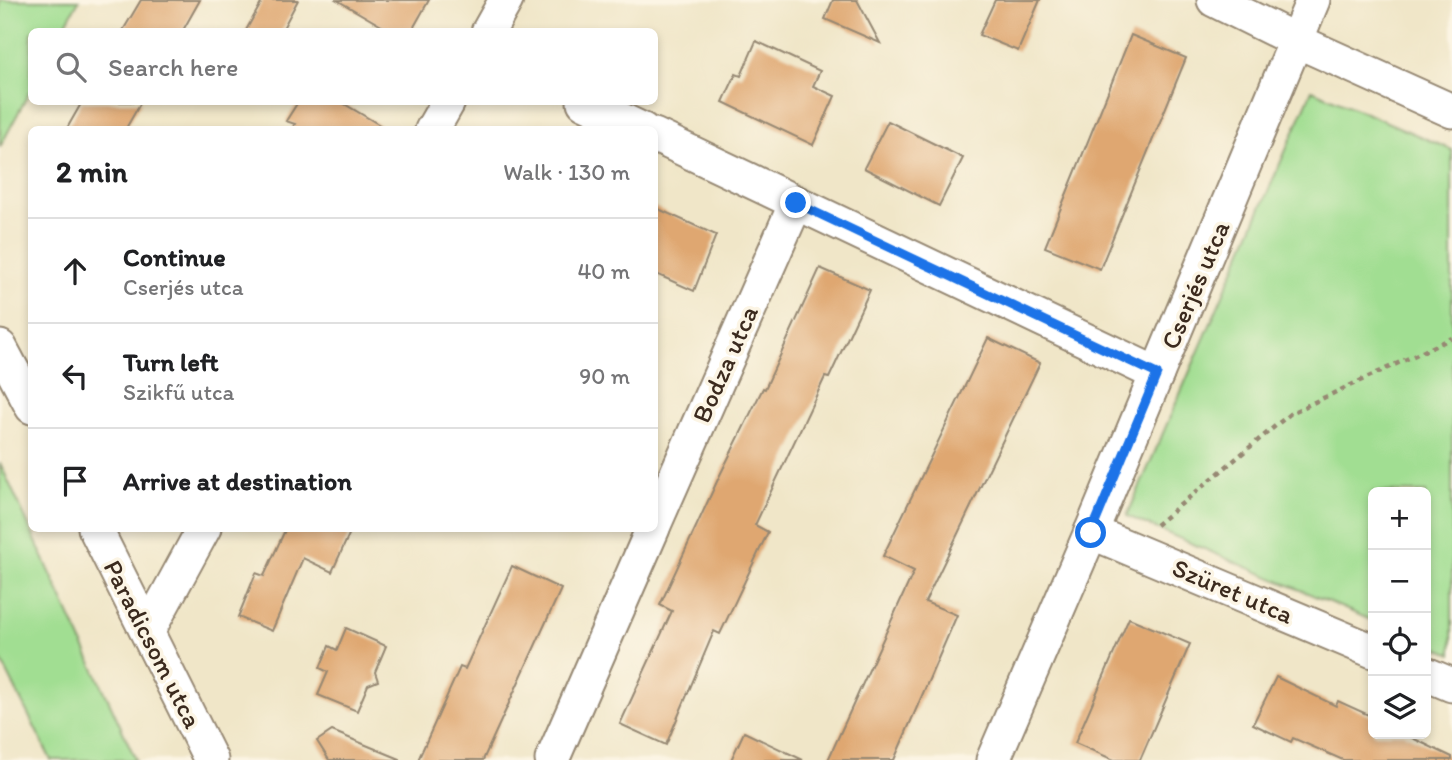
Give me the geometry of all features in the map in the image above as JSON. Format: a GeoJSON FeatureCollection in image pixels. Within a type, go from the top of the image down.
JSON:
{"type":"FeatureCollection","features":[{"type":"Feature","properties":{"kind":"street"},"geometry":{"type":"LineString","coordinates":[[490,28],[506,0]]}},
{"type":"Feature","properties":{"kind":"street"},"geometry":{"type":"LineString","coordinates":[[1214,0],[1452,111]]}},
{"type":"Feature","properties":{"kind":"street","name":"Cserjés utca"},"geometry":{"type":"LineString","coordinates":[[993,760],[1091,533],[1313,0]]}},
{"type":"Feature","properties":{"kind":"street"},"geometry":{"type":"LineString","coordinates":[[434,126],[446,105]]}},
{"type":"Feature","properties":{"kind":"street"},"geometry":{"type":"LineString","coordinates":[[590,105],[635,126]]}},
{"type":"Feature","properties":{"kind":"street"},"geometry":{"type":"LineString","coordinates":[[658,137],[1157,374]]}},
{"type":"Feature","properties":{"kind":"street","name":"Bodza utca"},"geometry":{"type":"LineString","coordinates":[[658,518],[796,203]]}},
{"type":"Feature","properties":{"kind":"street"},"geometry":{"type":"LineString","coordinates":[[0,347],[28,400]]}},
{"type":"Feature","properties":{"kind":"street","name":"Paradicsom utca"},"geometry":{"type":"LineString","coordinates":[[96,532],[211,760]]}},
{"type":"Feature","properties":{"kind":"street"},"geometry":{"type":"LineString","coordinates":[[148,631],[202,532]]}},
{"type":"Feature","properties":{"kind":"street","name":"Bodza utca"},"geometry":{"type":"LineString","coordinates":[[552,760],[652,532]]}},
{"type":"Feature","properties":{"kind":"street","name":"Szüret utca"},"geometry":{"type":"LineString","coordinates":[[1091,533],[1368,649]]}},
{"type":"Feature","properties":{"kind":"street"},"geometry":{"type":"LineString","coordinates":[[1431,676],[1452,685]]}},
{"type":"Feature","properties":{"kind":"path"},"geometry":{"type":"LineString","coordinates":[[1129,548],[1291,414],[1452,338]]}},
{"type":"Feature","properties":{"kind":"green space"},"geometry":{"type":"Polygon","coordinates":[[[0,0],[79,0],[64,28],[28,28],[28,95],[0,147],[0,0]]]}},
{"type":"Feature","properties":{"kind":"green space"},"geometry":{"type":"Polygon","coordinates":[[[1312,90],[1452,150],[1452,654],[1431,645],[1431,487],[1368,487],[1368,619],[1127,516],[1312,90]]]}},
{"type":"Feature","properties":{"kind":"green space"},"geometry":{"type":"Polygon","coordinates":[[[0,463],[28,524],[28,532],[32,532],[136,760],[51,760],[0,658],[0,463]]]}},
{"type":"Feature","properties":{"kind":"building"},"geometry":{"type":"Polygon","coordinates":[[[141,0],[200,0],[184,28],[124,28],[141,0]]]}},
{"type":"Feature","properties":{"kind":"building"},"geometry":{"type":"Polygon","coordinates":[[[263,0],[298,0],[283,28],[247,28],[263,0]]]}},
{"type":"Feature","properties":{"kind":"building"},"geometry":{"type":"Polygon","coordinates":[[[337,0],[429,0],[413,28],[385,28],[337,0]]]}},
{"type":"Feature","properties":{"kind":"building"},"geometry":{"type":"Polygon","coordinates":[[[833,0],[857,0],[880,43],[825,19],[833,0]]]}},
{"type":"Feature","properties":{"kind":"building"},"geometry":{"type":"Polygon","coordinates":[[[995,0],[1040,0],[1018,51],[979,35],[995,0]]]}},
{"type":"Feature","properties":{"kind":"building"},"geometry":{"type":"Polygon","coordinates":[[[1131,35],[1186,58],[1100,269],[1045,247],[1131,35]]]}},
{"type":"Feature","properties":{"kind":"building"},"geometry":{"type":"Polygon","coordinates":[[[756,41],[820,71],[813,86],[835,96],[813,145],[723,102],[736,74],[741,76],[756,41]]]}},
{"type":"Feature","properties":{"kind":"building"},"geometry":{"type":"Polygon","coordinates":[[[80,105],[139,105],[127,126],[68,126],[80,105]]]}},
{"type":"Feature","properties":{"kind":"building"},"geometry":{"type":"Polygon","coordinates":[[[296,105],[346,105],[381,126],[294,126],[295,124],[286,121],[296,105]]]}},
{"type":"Feature","properties":{"kind":"building"},"geometry":{"type":"Polygon","coordinates":[[[888,121],[963,158],[939,206],[864,168],[888,121]]]}},
{"type":"Feature","properties":{"kind":"building"},"geometry":{"type":"Polygon","coordinates":[[[658,209],[716,235],[694,291],[658,275],[658,209]]]}},
{"type":"Feature","properties":{"kind":"building"},"geometry":{"type":"Polygon","coordinates":[[[820,268],[870,290],[829,378],[825,377],[755,525],[768,532],[720,634],[714,631],[666,745],[620,724],[672,611],[660,605],[720,475],[763,388],[765,389],[820,268]]]}},
{"type":"Feature","properties":{"kind":"building"},"geometry":{"type":"Polygon","coordinates":[[[988,338],[1040,363],[925,602],[957,615],[894,760],[828,760],[914,571],[883,556],[988,338]]]}},
{"type":"Feature","properties":{"kind":"building"},"geometry":{"type":"Polygon","coordinates":[[[284,532],[350,532],[332,572],[303,558],[272,631],[238,617],[256,573],[264,576],[284,532]]]}},
{"type":"Feature","properties":{"kind":"building"},"geometry":{"type":"Polygon","coordinates":[[[512,566],[561,589],[483,760],[418,760],[460,667],[465,669],[512,566]]]}},
{"type":"Feature","properties":{"kind":"building"},"geometry":{"type":"Polygon","coordinates":[[[1129,618],[1190,644],[1140,760],[1114,760],[1075,743],[1129,618]]]}},
{"type":"Feature","properties":{"kind":"building"},"geometry":{"type":"Polygon","coordinates":[[[346,628],[386,646],[375,672],[378,681],[368,685],[357,711],[318,695],[328,672],[320,668],[329,646],[337,650],[346,628]]]}},
{"type":"Feature","properties":{"kind":"building"},"geometry":{"type":"Polygon","coordinates":[[[1276,677],[1336,706],[1338,701],[1368,715],[1368,739],[1414,739],[1452,757],[1452,760],[1343,760],[1293,738],[1291,742],[1253,724],[1276,677]]]}},
{"type":"Feature","properties":{"kind":"building"},"geometry":{"type":"Polygon","coordinates":[[[332,731],[400,760],[329,760],[317,741],[332,731]]]}},
{"type":"Feature","properties":{"kind":"building"},"geometry":{"type":"Polygon","coordinates":[[[744,732],[803,760],[731,760],[744,732]]]}},
{"type":"Feature","properties":{"kind":"route"},"geometry":{"type":"LineString","coordinates":[[796,203],[1157,374],[1091,533]]}}]}
